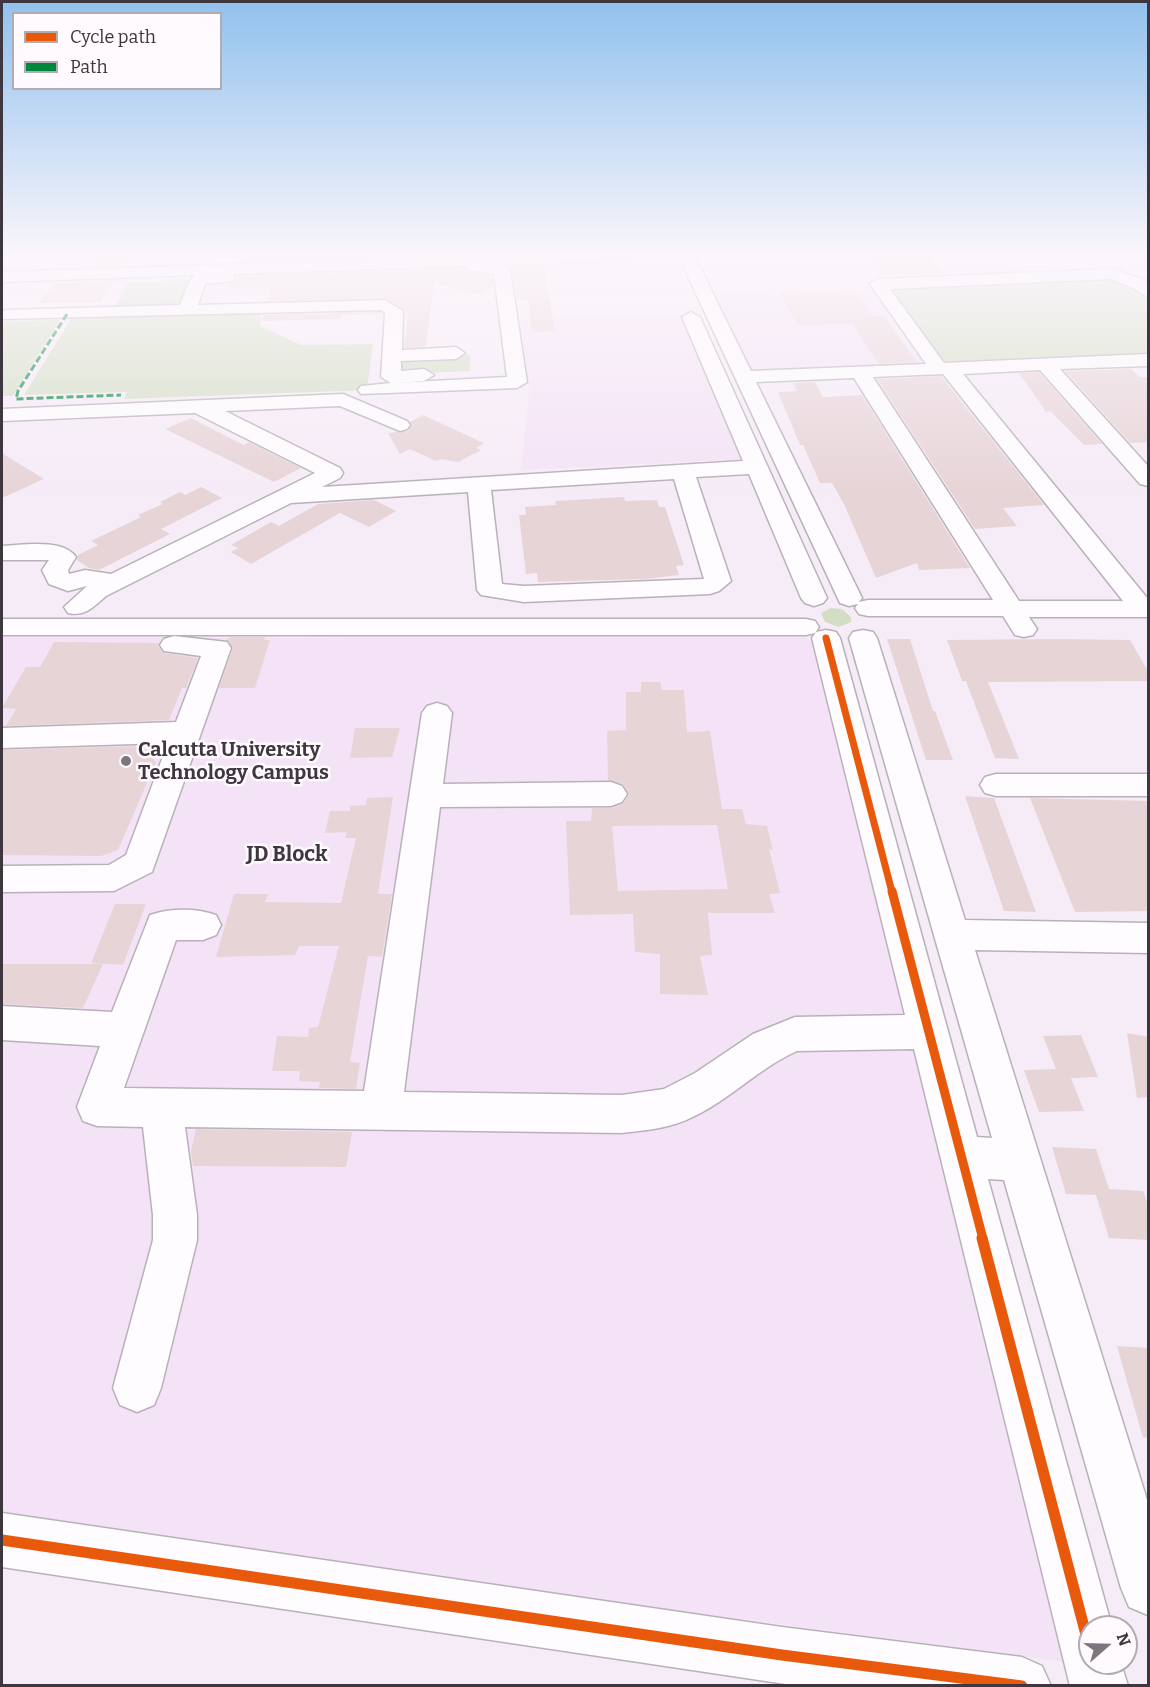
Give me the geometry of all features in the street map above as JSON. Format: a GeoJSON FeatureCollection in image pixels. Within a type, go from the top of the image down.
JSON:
{"type":"FeatureCollection","features":[{"type":"Feature","properties":{"kind":"street"},"geometry":{"type":"LineString","coordinates":[[393,334],[391,377],[433,375]]}},
{"type":"Feature","properties":{"kind":"street"},"geometry":{"type":"LineString","coordinates":[[368,390],[517,382],[511,334]]}},
{"type":"Feature","properties":{"kind":"street"},"geometry":{"type":"LineString","coordinates":[[703,334],[756,467],[795,555],[838,618],[916,816],[1149,1588]]}},
{"type":"Feature","properties":{"kind":"street"},"geometry":{"type":"LineString","coordinates":[[717,334],[744,377],[827,553],[873,814],[1081,1615]]}},
{"type":"Feature","properties":{"kind":"street"},"geometry":{"type":"LineString","coordinates":[[916,334],[1147,615]]}},
{"type":"Feature","properties":{"kind":"street"},"geometry":{"type":"LineString","coordinates":[[392,356],[456,353]]}},
{"type":"Feature","properties":{"kind":"street"},"geometry":{"type":"LineString","coordinates":[[744,377],[1044,364],[1145,363]]}},
{"type":"Feature","properties":{"kind":"street"},"geometry":{"type":"LineString","coordinates":[[1044,364],[1149,479]]}},
{"type":"Feature","properties":{"kind":"street"},"geometry":{"type":"LineString","coordinates":[[860,372],[1018,619]]}},
{"type":"Feature","properties":{"kind":"street"},"geometry":{"type":"LineString","coordinates":[[2,415],[343,400],[400,425]]}},
{"type":"Feature","properties":{"kind":"street"},"geometry":{"type":"LineString","coordinates":[[77,607],[97,591],[332,473],[200,407]]}},
{"type":"Feature","properties":{"kind":"street"},"geometry":{"type":"LineString","coordinates":[[735,416],[762,415]]}},
{"type":"Feature","properties":{"kind":"street"},"geometry":{"type":"LineString","coordinates":[[287,496],[756,467]]}},
{"type":"Feature","properties":{"kind":"street"},"geometry":{"type":"LineString","coordinates":[[479,484],[490,590],[524,594],[710,586],[718,581],[683,471]]}},
{"type":"Feature","properties":{"kind":"street"},"geometry":{"type":"LineString","coordinates":[[2,553],[54,553],[64,557],[55,570],[58,579],[69,583],[85,578],[115,582]]}},
{"type":"Feature","properties":{"kind":"street"},"geometry":{"type":"LineString","coordinates":[[795,555],[827,553]]}},
{"type":"Feature","properties":{"kind":"street"},"geometry":{"type":"LineString","coordinates":[[2,607],[838,618],[1018,619],[1147,615]]}},
{"type":"Feature","properties":{"kind":"street"},"geometry":{"type":"LineString","coordinates":[[2,627],[222,637],[838,618]]}},
{"type":"Feature","properties":{"kind":"street"},"geometry":{"type":"LineString","coordinates":[[62,644],[195,645],[222,637]]}},
{"type":"Feature","properties":{"kind":"street"},"geometry":{"type":"LineString","coordinates":[[2,879],[114,878],[140,863],[222,637]]}},
{"type":"Feature","properties":{"kind":"street"},"geometry":{"type":"LineString","coordinates":[[381,1112],[437,712]]}},
{"type":"Feature","properties":{"kind":"street"},"geometry":{"type":"LineString","coordinates":[[2,738],[186,732]]}},
{"type":"Feature","properties":{"kind":"street"},"geometry":{"type":"LineString","coordinates":[[996,784],[1149,785]]}},
{"type":"Feature","properties":{"kind":"street"},"geometry":{"type":"LineString","coordinates":[[426,796],[611,794]]}},
{"type":"Feature","properties":{"kind":"street"},"geometry":{"type":"LineString","coordinates":[[873,814],[916,816]]}},
{"type":"Feature","properties":{"kind":"street"},"geometry":{"type":"LineString","coordinates":[[203,925],[163,925],[97,1107],[162,1110],[622,1114],[669,1107],[709,1086],[767,1046],[795,1034],[930,1032]]}},
{"type":"Feature","properties":{"kind":"street"},"geometry":{"type":"LineString","coordinates":[[952,935],[1149,938]]}},
{"type":"Feature","properties":{"kind":"street"},"geometry":{"type":"LineString","coordinates":[[2,1023],[125,1030]]}},
{"type":"Feature","properties":{"kind":"street"},"geometry":{"type":"LineString","coordinates":[[137,1388],[176,1227],[162,1110]]}},
{"type":"Feature","properties":{"kind":"street"},"geometry":{"type":"LineString","coordinates":[[962,1157],[1020,1160]]}},
{"type":"Feature","properties":{"kind":"street"},"geometry":{"type":"LineString","coordinates":[[2,1540],[770,1653],[1022,1686]]}},
{"type":"Feature","properties":{"kind":"shaded area"},"geometry":{"type":"Polygon","coordinates":[[[523,334],[692,334],[715,381],[747,459],[521,470],[529,391],[523,334]]]}},
{"type":"Feature","properties":{"kind":"shaded area"},"geometry":{"type":"Polygon","coordinates":[[[728,334],[908,334],[932,367],[749,375],[728,334]]]}},
{"type":"Feature","properties":{"kind":"shaded area"},"geometry":{"type":"Polygon","coordinates":[[[798,634],[816,643],[1067,1662],[2,1522],[2,635],[289,638],[798,634]]]}},
{"type":"Feature","properties":{"kind":"green space"},"geometry":{"type":"Polygon","coordinates":[[[2,334],[52,334],[13,396],[2,396],[2,334]]]}},
{"type":"Feature","properties":{"kind":"green space"},"geometry":{"type":"Polygon","coordinates":[[[62,334],[277,334],[301,345],[373,344],[367,390],[124,399],[127,392],[24,395],[62,334]]]}},
{"type":"Feature","properties":{"kind":"green space"},"geometry":{"type":"Polygon","coordinates":[[[919,334],[1148,334],[1148,358],[943,366],[919,334]]]}},
{"type":"Feature","properties":{"kind":"green space"},"geometry":{"type":"Polygon","coordinates":[[[470,355],[470,371],[399,374],[401,358],[470,355]]]}},
{"type":"Feature","properties":{"kind":"green space"},"geometry":{"type":"Polygon","coordinates":[[[831,608],[842,609],[851,617],[851,622],[839,627],[825,622],[821,613],[831,608]]]}},
{"type":"Feature","properties":{"kind":"building"},"geometry":{"type":"Polygon","coordinates":[[[406,334],[428,334],[426,346],[404,348],[406,334]]]}},
{"type":"Feature","properties":{"kind":"building"},"geometry":{"type":"Polygon","coordinates":[[[859,334],[897,334],[917,362],[879,364],[859,334]]]}},
{"type":"Feature","properties":{"kind":"building"},"geometry":{"type":"Polygon","coordinates":[[[1131,369],[1140,377],[1149,377],[1149,442],[1130,443],[1065,371],[1131,369]]]}},
{"type":"Feature","properties":{"kind":"building"},"geometry":{"type":"Polygon","coordinates":[[[1039,372],[1102,444],[1084,445],[1050,411],[1046,412],[1019,373],[1039,372]]]}},
{"type":"Feature","properties":{"kind":"building"},"geometry":{"type":"Polygon","coordinates":[[[941,376],[1044,505],[1003,508],[1017,526],[975,529],[877,379],[941,376]]]}},
{"type":"Feature","properties":{"kind":"building"},"geometry":{"type":"Polygon","coordinates":[[[815,382],[823,397],[862,395],[970,568],[919,570],[917,563],[876,578],[844,504],[832,483],[820,483],[803,445],[800,445],[778,392],[797,391],[793,383],[815,382]]]}},
{"type":"Feature","properties":{"kind":"building"},"geometry":{"type":"Polygon","coordinates":[[[423,415],[484,443],[476,448],[481,450],[458,462],[442,459],[436,461],[410,449],[400,454],[388,433],[408,431],[412,425],[410,422],[423,415]]]}},
{"type":"Feature","properties":{"kind":"building"},"geometry":{"type":"Polygon","coordinates":[[[191,418],[244,445],[249,442],[301,468],[274,482],[165,429],[191,418]]]}},
{"type":"Feature","properties":{"kind":"building"},"geometry":{"type":"Polygon","coordinates":[[[2,453],[44,479],[2,498],[2,453]]]}},
{"type":"Feature","properties":{"kind":"building"},"geometry":{"type":"Polygon","coordinates":[[[201,487],[222,498],[161,529],[170,534],[99,570],[89,568],[77,560],[78,555],[98,545],[91,541],[141,517],[138,515],[163,504],[160,502],[180,492],[185,495],[201,487]]]}},
{"type":"Feature","properties":{"kind":"building"},"geometry":{"type":"Polygon","coordinates":[[[624,497],[625,501],[657,500],[659,507],[665,507],[684,565],[676,566],[679,575],[645,579],[538,582],[537,573],[526,574],[519,515],[526,515],[525,507],[556,505],[555,501],[624,497]]]}},
{"type":"Feature","properties":{"kind":"building"},"geometry":{"type":"Polygon","coordinates":[[[374,500],[396,511],[369,527],[340,513],[251,564],[231,552],[238,548],[231,545],[271,522],[279,526],[318,504],[374,500]]]}},
{"type":"Feature","properties":{"kind":"building"},"geometry":{"type":"Polygon","coordinates":[[[232,637],[265,637],[264,640],[270,640],[255,688],[219,688],[233,649],[226,640],[232,637]]]}},
{"type":"Feature","properties":{"kind":"building"},"geometry":{"type":"Polygon","coordinates":[[[887,639],[910,639],[933,711],[935,711],[953,760],[926,760],[887,639]]]}},
{"type":"Feature","properties":{"kind":"building"},"geometry":{"type":"Polygon","coordinates":[[[947,640],[1130,640],[1149,673],[1149,681],[988,682],[1019,759],[995,758],[966,681],[962,681],[947,640]]]}},
{"type":"Feature","properties":{"kind":"building"},"geometry":{"type":"Polygon","coordinates":[[[54,642],[159,643],[158,646],[164,653],[198,658],[186,688],[182,688],[169,720],[6,726],[16,709],[2,708],[26,667],[40,667],[54,642]]]}},
{"type":"Feature","properties":{"kind":"building"},"geometry":{"type":"Polygon","coordinates":[[[641,682],[660,682],[662,690],[684,690],[687,732],[710,731],[722,809],[742,809],[746,824],[767,826],[773,850],[769,849],[780,893],[769,894],[775,913],[708,913],[712,955],[700,956],[708,995],[660,994],[660,954],[635,952],[633,914],[570,915],[566,821],[591,821],[592,808],[612,808],[623,804],[629,795],[623,784],[608,780],[607,731],[626,730],[626,692],[641,692],[641,682]],[[717,825],[612,826],[618,891],[728,889],[717,825]]]}},
{"type":"Feature","properties":{"kind":"building"},"geometry":{"type":"Polygon","coordinates":[[[355,728],[400,728],[392,757],[350,758],[355,728]]]}},
{"type":"Feature","properties":{"kind":"building"},"geometry":{"type":"Polygon","coordinates":[[[142,746],[156,762],[118,850],[101,856],[2,855],[2,750],[142,746]]]}},
{"type":"Feature","properties":{"kind":"building"},"geometry":{"type":"Polygon","coordinates":[[[965,796],[994,798],[1036,912],[1004,911],[965,796]]]}},
{"type":"Feature","properties":{"kind":"building"},"geometry":{"type":"Polygon","coordinates":[[[393,797],[378,894],[392,894],[382,957],[368,956],[350,1062],[360,1063],[356,1089],[319,1088],[320,1082],[299,1081],[300,1071],[272,1071],[277,1036],[308,1037],[309,1028],[318,1027],[339,946],[299,946],[295,955],[216,957],[234,894],[268,894],[265,902],[341,903],[356,838],[345,838],[347,832],[325,833],[330,811],[350,811],[350,806],[366,805],[367,798],[393,797]]]}},
{"type":"Feature","properties":{"kind":"building"},"geometry":{"type":"Polygon","coordinates":[[[1030,798],[1149,801],[1149,911],[1075,912],[1030,798]]]}},
{"type":"Feature","properties":{"kind":"building"},"geometry":{"type":"Polygon","coordinates":[[[115,904],[146,904],[123,965],[91,963],[115,904]]]}},
{"type":"Feature","properties":{"kind":"building"},"geometry":{"type":"Polygon","coordinates":[[[2,964],[103,964],[83,1008],[2,1004],[2,964]]]}},
{"type":"Feature","properties":{"kind":"building"},"geometry":{"type":"Polygon","coordinates":[[[1127,1033],[1149,1037],[1149,1097],[1137,1098],[1127,1033]]]}},
{"type":"Feature","properties":{"kind":"building"},"geometry":{"type":"Polygon","coordinates":[[[1081,1035],[1098,1077],[1071,1078],[1084,1111],[1039,1112],[1024,1070],[1056,1069],[1043,1036],[1081,1035]]]}},
{"type":"Feature","properties":{"kind":"building"},"geometry":{"type":"Polygon","coordinates":[[[196,1129],[352,1132],[346,1167],[193,1166],[191,1151],[196,1129]]]}},
{"type":"Feature","properties":{"kind":"building"},"geometry":{"type":"Polygon","coordinates":[[[1052,1147],[1096,1149],[1109,1189],[1143,1191],[1149,1207],[1149,1240],[1109,1238],[1096,1195],[1066,1194],[1052,1147]]]}},
{"type":"Feature","properties":{"kind":"building"},"geometry":{"type":"Polygon","coordinates":[[[1117,1346],[1149,1348],[1149,1437],[1143,1438],[1117,1346]]]}},
{"type":"Feature","properties":{"kind":"marked path"},"geometry":{"type":"LineString","coordinates":[[54,334],[18,391],[16,399],[121,395]]}},
{"type":"Feature","properties":{"kind":"cycle path"},"geometry":{"type":"LineString","coordinates":[[826,638],[1081,1615]]}},
{"type":"Feature","properties":{"kind":"cycle path"},"geometry":{"type":"LineString","coordinates":[[2,1540],[782,1655],[1022,1686]]}},
{"type":"Feature","properties":{"kind":"place","name":"Calcutta University Technology Campus"},"geometry":{"type":"Point","coordinates":[126,761]}},
{"type":"Feature","properties":{"kind":"district","name":"JD Block"},"geometry":{"type":"Point","coordinates":[287,855]}}]}
